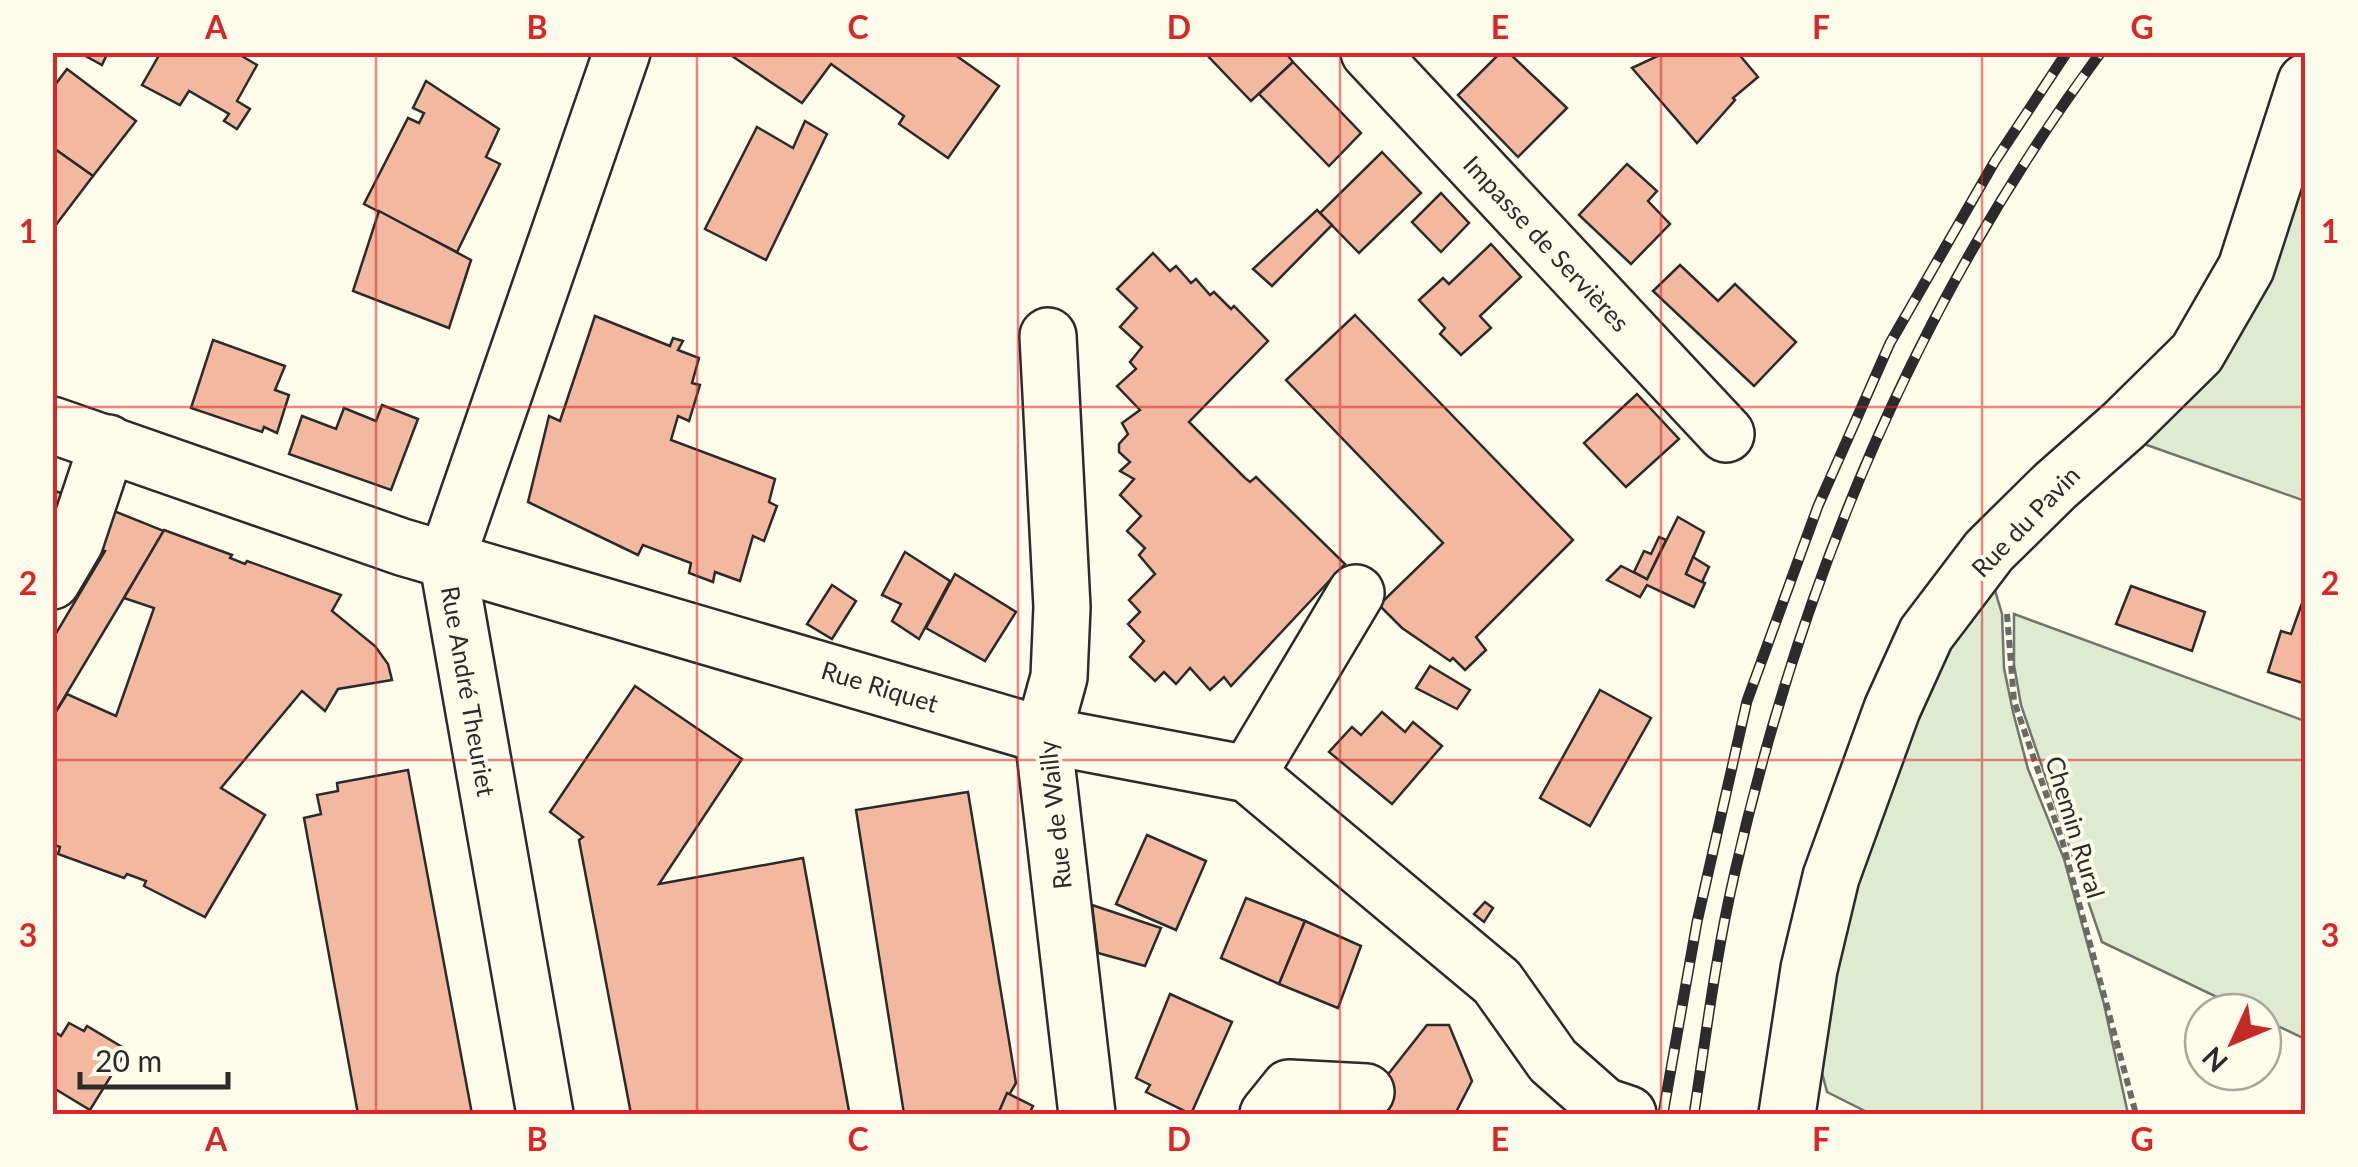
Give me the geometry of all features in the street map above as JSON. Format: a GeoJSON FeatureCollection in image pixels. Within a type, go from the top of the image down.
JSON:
{"type":"FeatureCollection","features":[{"type":"Feature","properties":{"kind":"street","name":"Rue André Theuriet"},"geometry":{"type":"LineString","coordinates":[[545,1114],[447,558],[622,52]]}},
{"type":"Feature","properties":{"kind":"street","name":"Impasse de Servières"},"geometry":{"type":"LineString","coordinates":[[1368,52],[1726,434]]}},
{"type":"Feature","properties":{"kind":"street","name":"Rue du Pavin"},"geometry":{"type":"LineString","coordinates":[[1787,1114],[1809,969],[1832,877],[1862,787],[1926,634],[1989,550],[2197,353],[2246,268],[2306,82]]}},
{"type":"Feature","properties":{"kind":"street","name":"Rue de Wailly"},"geometry":{"type":"LineString","coordinates":[[1048,336],[1062,607],[1059,677],[1043,734],[1087,1114]]}},
{"type":"Feature","properties":{"kind":"street","name":"Rue Riquet"},"geometry":{"type":"LineString","coordinates":[[52,425],[402,547],[1043,734],[1248,774],[1497,982],[1553,1062],[1616,1110]]}},
{"type":"Feature","properties":{"kind":"street"},"geometry":{"type":"LineString","coordinates":[[52,581],[76,542],[108,443]]}},
{"type":"Feature","properties":{"kind":"street"},"geometry":{"type":"LineString","coordinates":[[1248,774],[1356,593]]}},
{"type":"Feature","properties":{"kind":"street"},"geometry":{"type":"LineString","coordinates":[[1268,1114],[1290,1088],[1366,1092]]}},
{"type":"Feature","properties":{"kind":"path","name":"Chemin Rural"},"geometry":{"type":"LineString","coordinates":[[1989,550],[2004,577],[2014,701],[2062,840],[2136,1114]]}},
{"type":"Feature","properties":{"kind":"green space"},"geometry":{"type":"Polygon","coordinates":[[[2305,153],[2305,501],[2144,444],[2305,153]]]}},
{"type":"Feature","properties":{"kind":"green space"},"geometry":{"type":"Polygon","coordinates":[[[1991,577],[2002,614],[2004,668],[2013,712],[2028,769],[2064,859],[2104,1004],[2128,1114],[1871,1114],[1827,1092],[1820,1065],[1829,937],[1910,706],[1991,577]]]}},
{"type":"Feature","properties":{"kind":"green space"},"geometry":{"type":"Polygon","coordinates":[[[2014,614],[2305,721],[2305,1039],[2283,1029],[2283,992],[2206,992],[2102,942],[2021,705],[2014,665],[2014,614]]]}},
{"type":"Feature","properties":{"kind":"building"},"geometry":{"type":"Polygon","coordinates":[[[78,52],[108,52],[102,65],[78,52]]]}},
{"type":"Feature","properties":{"kind":"building"},"geometry":{"type":"Polygon","coordinates":[[[161,52],[235,52],[257,65],[237,101],[250,109],[237,129],[224,121],[229,114],[189,91],[180,105],[142,85],[161,52]]]}},
{"type":"Feature","properties":{"kind":"building"},"geometry":{"type":"Polygon","coordinates":[[[726,52],[951,52],[999,86],[948,158],[899,124],[904,116],[831,64],[802,103],[726,52]]]}},
{"type":"Feature","properties":{"kind":"building"},"geometry":{"type":"Polygon","coordinates":[[[1204,52],[1285,52],[1293,62],[1251,101],[1204,52]]]}},
{"type":"Feature","properties":{"kind":"building"},"geometry":{"type":"Polygon","coordinates":[[[1501,52],[1508,52],[1567,108],[1518,157],[1458,95],[1501,52]]]}},
{"type":"Feature","properties":{"kind":"building"},"geometry":{"type":"Polygon","coordinates":[[[1666,52],[1737,52],[1758,77],[1733,98],[1697,143],[1632,68],[1666,52]]]}},
{"type":"Feature","properties":{"kind":"building"},"geometry":{"type":"Polygon","coordinates":[[[1293,62],[1361,133],[1329,166],[1259,94],[1293,62]]]}},
{"type":"Feature","properties":{"kind":"building"},"geometry":{"type":"Polygon","coordinates":[[[67,69],[136,121],[93,176],[52,147],[52,89],[67,69]]]}},
{"type":"Feature","properties":{"kind":"building"},"geometry":{"type":"Polygon","coordinates":[[[426,81],[499,129],[486,157],[500,164],[457,252],[364,204],[408,118],[419,123],[424,113],[413,108],[426,81]]]}},
{"type":"Feature","properties":{"kind":"building"},"geometry":{"type":"Polygon","coordinates":[[[805,121],[827,134],[766,260],[705,229],[757,127],[793,148],[805,121]]]}},
{"type":"Feature","properties":{"kind":"building"},"geometry":{"type":"Polygon","coordinates":[[[52,147],[93,176],[52,230],[52,147]]]}},
{"type":"Feature","properties":{"kind":"building"},"geometry":{"type":"Polygon","coordinates":[[[1382,152],[1421,193],[1359,253],[1320,213],[1382,152]]]}},
{"type":"Feature","properties":{"kind":"building"},"geometry":{"type":"Polygon","coordinates":[[[1627,164],[1657,191],[1648,201],[1670,224],[1631,264],[1579,215],[1627,164]]]}},
{"type":"Feature","properties":{"kind":"building"},"geometry":{"type":"Polygon","coordinates":[[[1441,193],[1469,223],[1441,252],[1412,222],[1441,193]]]}},
{"type":"Feature","properties":{"kind":"building"},"geometry":{"type":"Polygon","coordinates":[[[1317,210],[1332,225],[1272,286],[1253,269],[1317,210]]]}},
{"type":"Feature","properties":{"kind":"building"},"geometry":{"type":"Polygon","coordinates":[[[379,211],[471,260],[449,328],[353,291],[379,211]]]}},
{"type":"Feature","properties":{"kind":"building"},"geometry":{"type":"Polygon","coordinates":[[[1491,244],[1521,277],[1480,316],[1491,328],[1461,355],[1440,334],[1445,328],[1419,300],[1443,278],[1449,284],[1491,244]]]}},
{"type":"Feature","properties":{"kind":"building"},"geometry":{"type":"Polygon","coordinates":[[[1153,253],[1170,271],[1176,266],[1191,283],[1196,279],[1210,295],[1214,292],[1231,309],[1234,306],[1268,341],[1189,422],[1245,478],[1250,482],[1256,477],[1345,564],[1231,686],[1224,677],[1210,690],[1190,668],[1176,684],[1164,672],[1155,681],[1130,657],[1144,641],[1128,624],[1140,612],[1129,600],[1155,574],[1139,555],[1145,548],[1127,531],[1141,516],[1120,495],[1134,479],[1120,471],[1130,462],[1119,452],[1119,444],[1128,434],[1122,423],[1140,410],[1117,386],[1136,369],[1130,362],[1142,347],[1120,327],[1137,308],[1117,289],[1153,253]]]}},
{"type":"Feature","properties":{"kind":"building"},"geometry":{"type":"Polygon","coordinates":[[[1680,265],[1718,301],[1735,284],[1796,342],[1754,386],[1653,291],[1680,265]]]}},
{"type":"Feature","properties":{"kind":"building"},"geometry":{"type":"Polygon","coordinates":[[[1355,315],[1573,540],[1476,637],[1486,650],[1465,670],[1453,658],[1450,661],[1402,628],[1379,605],[1443,543],[1286,380],[1355,315]]]}},
{"type":"Feature","properties":{"kind":"building"},"geometry":{"type":"Polygon","coordinates":[[[595,316],[670,346],[673,338],[683,341],[678,350],[699,358],[692,383],[700,385],[689,421],[678,416],[671,440],[775,479],[769,502],[777,506],[764,541],[753,536],[740,581],[715,572],[713,582],[689,573],[691,563],[643,545],[638,555],[528,502],[549,416],[560,421],[595,316]]]}},
{"type":"Feature","properties":{"kind":"building"},"geometry":{"type":"Polygon","coordinates":[[[213,340],[285,366],[275,390],[289,395],[277,433],[264,427],[262,432],[191,408],[213,340]]]}},
{"type":"Feature","properties":{"kind":"building"},"geometry":{"type":"Polygon","coordinates":[[[1637,394],[1679,439],[1626,487],[1584,443],[1637,394]]]}},
{"type":"Feature","properties":{"kind":"building"},"geometry":{"type":"Polygon","coordinates":[[[382,405],[418,419],[391,490],[289,454],[302,416],[336,429],[344,408],[376,421],[382,405]]]}},
{"type":"Feature","properties":{"kind":"building"},"geometry":{"type":"Polygon","coordinates":[[[52,490],[76,498],[52,536],[52,490]]]}},
{"type":"Feature","properties":{"kind":"building"},"geometry":{"type":"Polygon","coordinates":[[[99,505],[164,531],[52,718],[52,640],[105,551],[83,546],[99,505]]]}},
{"type":"Feature","properties":{"kind":"building"},"geometry":{"type":"Polygon","coordinates":[[[1678,517],[1704,532],[1686,574],[1705,583],[1694,607],[1647,585],[1640,597],[1607,580],[1621,566],[1647,579],[1678,517]]]}},
{"type":"Feature","properties":{"kind":"building"},"geometry":{"type":"Polygon","coordinates":[[[164,530],[232,555],[230,558],[245,564],[247,561],[341,595],[332,611],[375,646],[388,664],[392,680],[338,689],[325,711],[302,691],[221,788],[265,815],[205,917],[144,886],[146,881],[127,874],[124,878],[58,854],[60,847],[52,844],[52,718],[67,694],[116,716],[154,608],[124,598],[164,530]]]}},
{"type":"Feature","properties":{"kind":"building"},"geometry":{"type":"Polygon","coordinates":[[[1659,537],[1666,540],[1647,579],[1634,572],[1644,551],[1651,554],[1659,537]]]}},
{"type":"Feature","properties":{"kind":"building"},"geometry":{"type":"Polygon","coordinates":[[[905,552],[950,581],[919,639],[892,621],[901,604],[882,595],[905,552]]]}},
{"type":"Feature","properties":{"kind":"building"},"geometry":{"type":"Polygon","coordinates":[[[1693,557],[1709,567],[1702,582],[1686,574],[1693,557]]]}},
{"type":"Feature","properties":{"kind":"building"},"geometry":{"type":"Polygon","coordinates":[[[955,574],[1016,612],[985,661],[926,628],[955,574]]]}},
{"type":"Feature","properties":{"kind":"building"},"geometry":{"type":"Polygon","coordinates":[[[832,585],[856,601],[832,639],[807,624],[832,585]]]}},
{"type":"Feature","properties":{"kind":"building"},"geometry":{"type":"Polygon","coordinates":[[[2131,586],[2205,612],[2192,651],[2116,624],[2131,586]]]}},
{"type":"Feature","properties":{"kind":"building"},"geometry":{"type":"Polygon","coordinates":[[[2306,592],[2306,684],[2268,672],[2281,631],[2291,634],[2306,592]]]}},
{"type":"Feature","properties":{"kind":"building"},"geometry":{"type":"Polygon","coordinates":[[[1430,666],[1470,690],[1457,709],[1416,688],[1430,666]]]}},
{"type":"Feature","properties":{"kind":"building"},"geometry":{"type":"Polygon","coordinates":[[[635,686],[742,759],[659,884],[803,858],[849,1111],[631,1114],[579,840],[583,837],[550,812],[635,686]]]}},
{"type":"Feature","properties":{"kind":"building"},"geometry":{"type":"Polygon","coordinates":[[[1600,690],[1651,718],[1590,826],[1540,798],[1600,690]]]}},
{"type":"Feature","properties":{"kind":"building"},"geometry":{"type":"Polygon","coordinates":[[[1382,712],[1405,732],[1413,722],[1442,746],[1392,804],[1329,752],[1352,727],[1361,735],[1382,712]]]}},
{"type":"Feature","properties":{"kind":"building"},"geometry":{"type":"Polygon","coordinates":[[[408,770],[472,1114],[358,1114],[304,818],[321,814],[317,795],[338,791],[337,783],[408,770]]]}},
{"type":"Feature","properties":{"kind":"building"},"geometry":{"type":"Polygon","coordinates":[[[968,792],[1016,1083],[998,1114],[904,1114],[856,810],[968,792]]]}},
{"type":"Feature","properties":{"kind":"building"},"geometry":{"type":"Polygon","coordinates":[[[1147,835],[1206,861],[1176,930],[1116,904],[1147,835]]]}},
{"type":"Feature","properties":{"kind":"building"},"geometry":{"type":"Polygon","coordinates":[[[1246,898],[1305,921],[1279,984],[1221,958],[1246,898]]]}},
{"type":"Feature","properties":{"kind":"building"},"geometry":{"type":"Polygon","coordinates":[[[1485,902],[1493,908],[1484,922],[1474,914],[1485,902]]]}},
{"type":"Feature","properties":{"kind":"building"},"geometry":{"type":"Polygon","coordinates":[[[1092,905],[1161,928],[1145,966],[1098,953],[1092,905]]]}},
{"type":"Feature","properties":{"kind":"building"},"geometry":{"type":"Polygon","coordinates":[[[1305,921],[1361,946],[1338,1008],[1279,984],[1305,921]]]}},
{"type":"Feature","properties":{"kind":"building"},"geometry":{"type":"Polygon","coordinates":[[[1170,994],[1232,1022],[1191,1114],[1146,1092],[1150,1085],[1136,1078],[1170,994]]]}},
{"type":"Feature","properties":{"kind":"building"},"geometry":{"type":"Polygon","coordinates":[[[69,1023],[84,1031],[87,1026],[127,1050],[90,1110],[52,1087],[52,1030],[61,1036],[69,1023]]]}},
{"type":"Feature","properties":{"kind":"building"},"geometry":{"type":"Polygon","coordinates":[[[1427,1025],[1449,1025],[1472,1081],[1455,1114],[1392,1114],[1379,1107],[1386,1077],[1427,1025]]]}},
{"type":"Feature","properties":{"kind":"building"},"geometry":{"type":"Polygon","coordinates":[[[1007,1093],[1033,1106],[1029,1114],[998,1114],[1007,1093]]]}},
{"type":"Feature","properties":{"kind":"railway"},"geometry":{"type":"LineString","coordinates":[[1663,1114],[1697,922],[1747,701],[1818,506],[1890,343],[1995,161],[2067,52]]}},
{"type":"Feature","properties":{"kind":"railway"},"geometry":{"type":"LineString","coordinates":[[1694,1114],[1734,876],[1794,657],[1832,550],[1874,445],[1976,243],[2101,52]]}}]}
